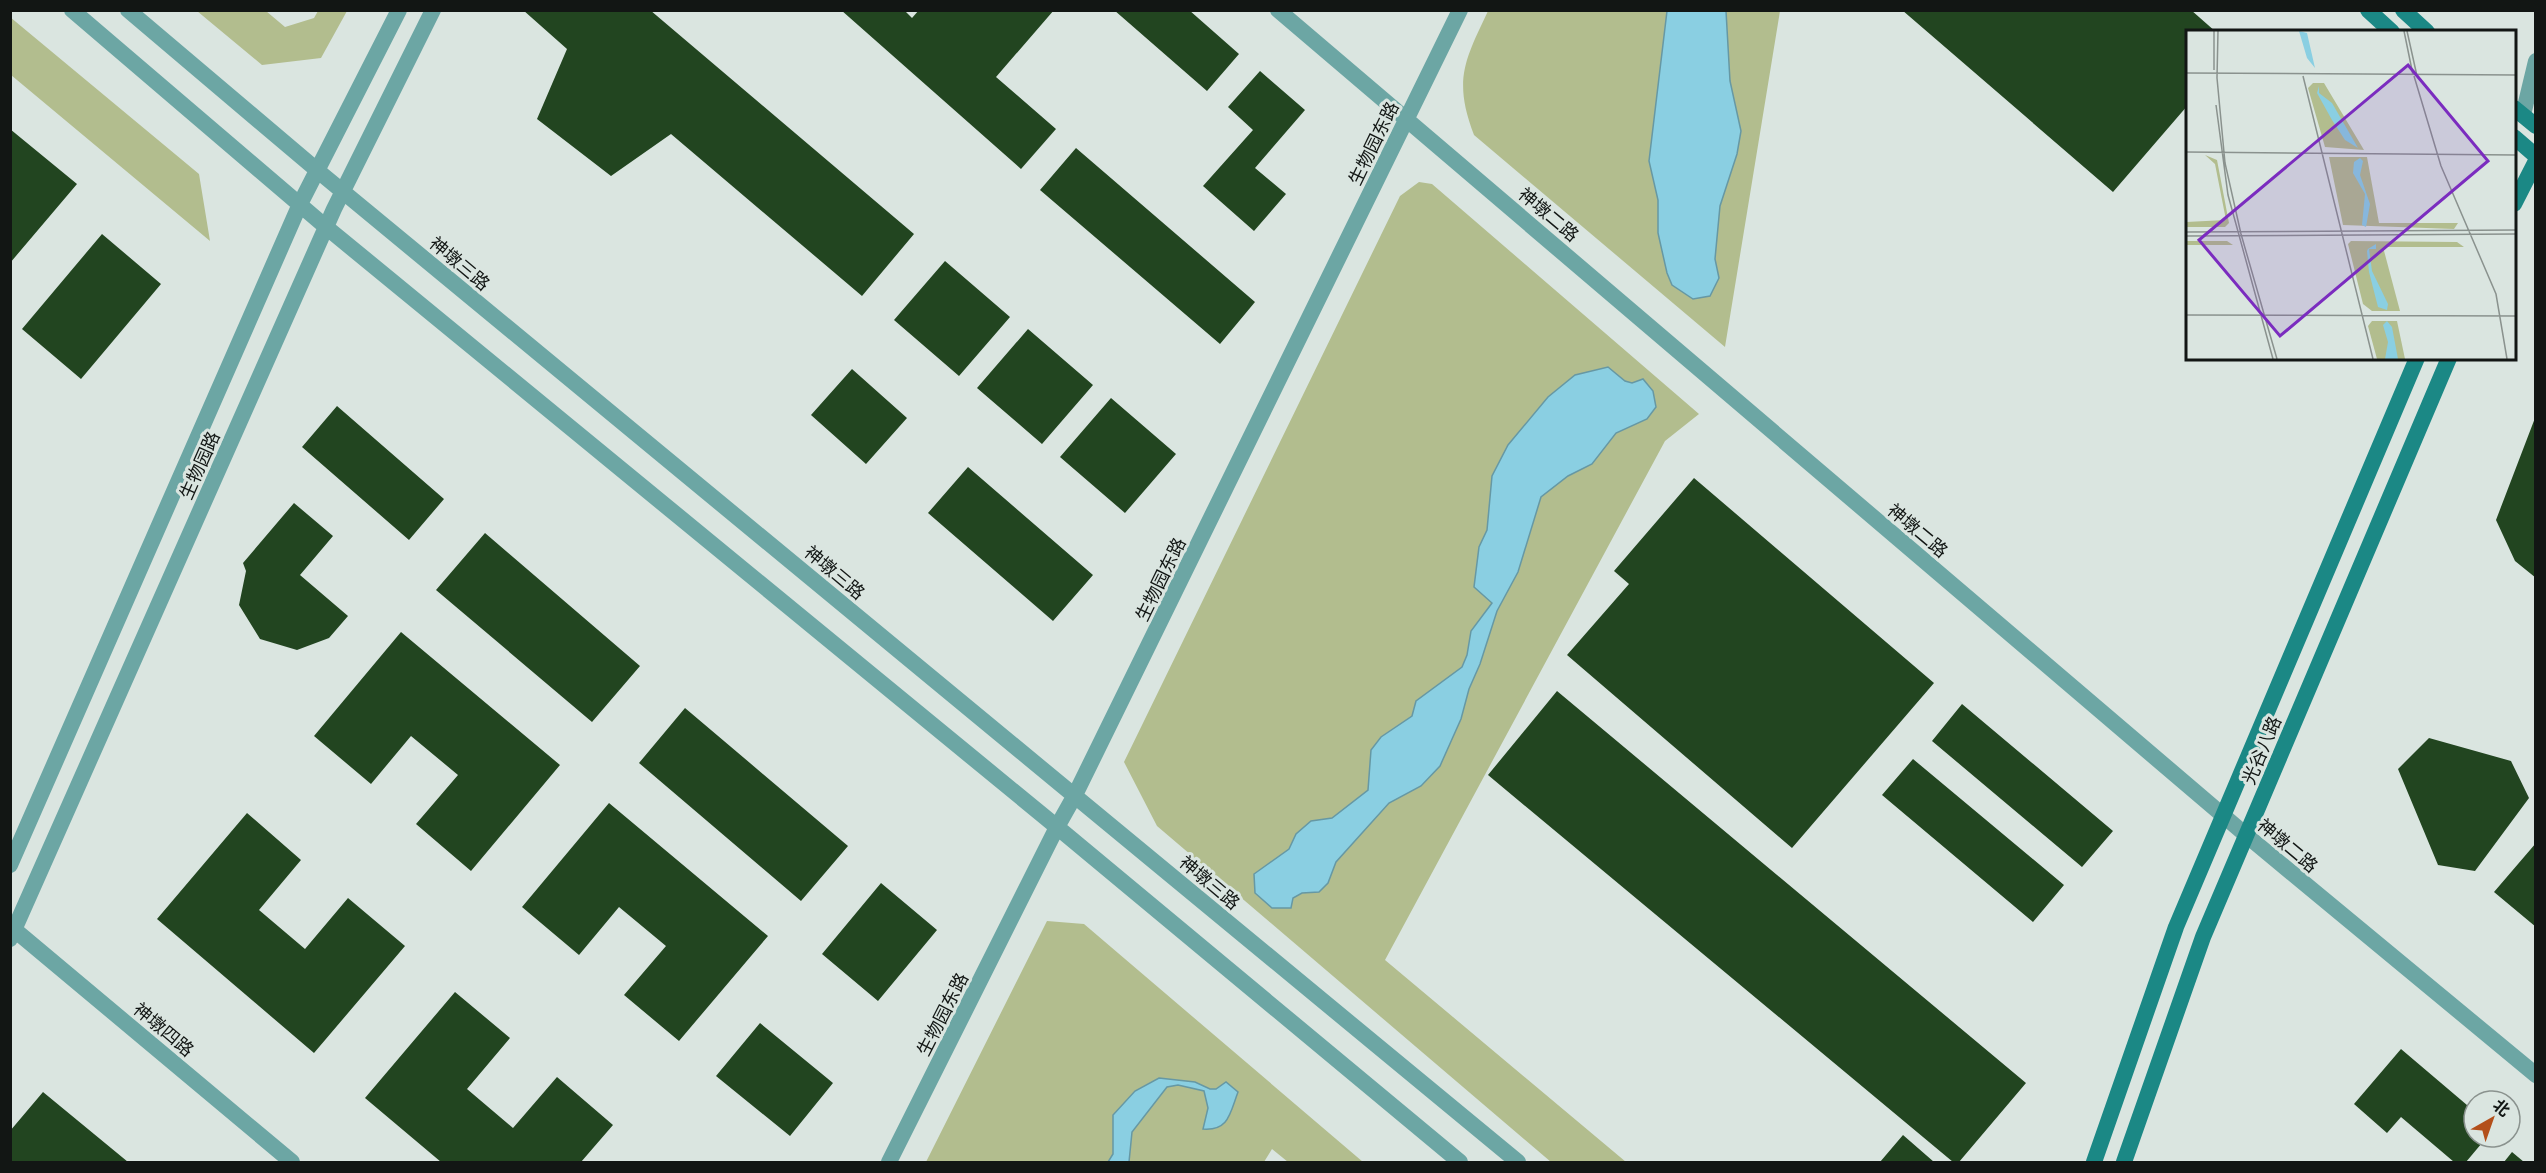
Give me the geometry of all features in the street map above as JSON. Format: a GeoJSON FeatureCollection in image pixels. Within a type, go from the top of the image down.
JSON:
{"type":"FeatureCollection","features":[{"type":"Feature","properties":{"kind":"main road"},"geometry":{"type":"LineString","coordinates":[[2368,10],[2390,30]]}},
{"type":"Feature","properties":{"kind":"main road"},"geometry":{"type":"LineString","coordinates":[[2403,10],[2425,30]]}},
{"type":"Feature","properties":{"kind":"main road"},"geometry":{"type":"LineString","coordinates":[[2517,117],[2535,126]]}},
{"type":"Feature","properties":{"kind":"main road"},"geometry":{"type":"LineString","coordinates":[[2516,139],[2535,156]]}},
{"type":"Feature","properties":{"kind":"main road"},"geometry":{"type":"LineString","coordinates":[[2516,200],[2535,161]]}},
{"type":"Feature","properties":{"kind":"main road","name":"光谷八路"},"geometry":{"type":"LineString","coordinates":[[2094,1162],[2176,927],[2416,360]]}},
{"type":"Feature","properties":{"kind":"main road","name":"光谷八路"},"geometry":{"type":"LineString","coordinates":[[2124,1162],[2203,937],[2448,360]]}},
{"type":"Feature","properties":{"kind":"street"},"geometry":{"type":"LineString","coordinates":[[72,10],[326,227],[1057,827],[1460,1162]]}},
{"type":"Feature","properties":{"kind":"street","name":"神墩三路"},"geometry":{"type":"LineString","coordinates":[[128,10],[319,172],[1518,1162]]}},
{"type":"Feature","properties":{"kind":"street","name":"生物园路"},"geometry":{"type":"LineString","coordinates":[[10,865],[300,204],[319,172],[399,10]]}},
{"type":"Feature","properties":{"kind":"street","name":"生物园路"},"geometry":{"type":"LineString","coordinates":[[12,932],[326,227],[433,10]]}},
{"type":"Feature","properties":{"kind":"street","name":"神墩二路"},"geometry":{"type":"LineString","coordinates":[[1278,10],[2246,835],[2535,1075]]}},
{"type":"Feature","properties":{"kind":"street","name":"生物园东路"},"geometry":{"type":"LineString","coordinates":[[890,1162],[1075,795],[1460,10]]}},
{"type":"Feature","properties":{"kind":"street"},"geometry":{"type":"LineString","coordinates":[[2517,117],[2535,61]]}},
{"type":"Feature","properties":{"kind":"street","name":"神墩四路"},"geometry":{"type":"LineString","coordinates":[[12,932],[292,1162]]}},
{"type":"Feature","properties":{"kind":"green space"},"geometry":{"type":"Polygon","coordinates":[[[197,11],[266,11],[285,27],[314,18],[318,11],[347,11],[321,58],[262,65],[197,11]]]}},
{"type":"Feature","properties":{"kind":"green space"},"geometry":{"type":"Polygon","coordinates":[[[1488,11],[1780,11],[1725,347],[1474,135],[1464,99],[1464,71],[1473,43],[1488,11]]]}},
{"type":"Feature","properties":{"kind":"green space"},"geometry":{"type":"Polygon","coordinates":[[[10,17],[199,174],[210,241],[11,75],[10,17]]]}},
{"type":"Feature","properties":{"kind":"green space"},"geometry":{"type":"Polygon","coordinates":[[[1419,182],[1432,184],[1699,414],[1665,441],[1385,960],[1626,1162],[1551,1162],[1157,826],[1124,762],[1400,196],[1419,182]]]}},
{"type":"Feature","properties":{"kind":"green space"},"geometry":{"type":"Polygon","coordinates":[[[1047,921],[1084,924],[1363,1162],[1288,1162],[1272,1149],[1264,1162],[926,1162],[1047,921]]]}},
{"type":"Feature","properties":{"kind":"water"},"geometry":{"type":"Polygon","coordinates":[[[1667,11],[1726,11],[1730,81],[1741,131],[1737,154],[1720,206],[1715,259],[1719,278],[1710,296],[1693,299],[1672,285],[1667,273],[1658,233],[1658,200],[1649,161],[1667,11]]]}},
{"type":"Feature","properties":{"kind":"water"},"geometry":{"type":"Polygon","coordinates":[[[1608,367],[1625,381],[1632,383],[1643,379],[1653,391],[1656,407],[1647,419],[1616,433],[1592,464],[1568,476],[1541,497],[1518,572],[1497,611],[1480,664],[1469,689],[1461,719],[1440,766],[1421,786],[1389,803],[1336,862],[1328,883],[1319,892],[1302,893],[1293,898],[1291,908],[1272,908],[1255,893],[1254,874],[1289,849],[1296,834],[1311,821],[1332,818],[1368,790],[1371,750],[1381,737],[1412,716],[1416,701],[1462,667],[1467,655],[1471,631],[1492,603],[1474,587],[1479,547],[1487,530],[1492,476],[1508,445],[1548,397],[1575,375],[1608,367]]]}},
{"type":"Feature","properties":{"kind":"water"},"geometry":{"type":"Polygon","coordinates":[[[1159,1078],[1195,1082],[1210,1089],[1216,1089],[1226,1082],[1238,1092],[1223,1124],[1212,1129],[1203,1129],[1208,1108],[1204,1091],[1178,1085],[1167,1087],[1132,1132],[1129,1162],[1108,1162],[1113,1154],[1113,1115],[1135,1091],[1159,1078]]]}},
{"type":"Feature","properties":{"kind":"building"},"geometry":{"type":"Polygon","coordinates":[[[523,10],[650,10],[914,234],[862,296],[671,134],[611,176],[537,119],[567,49],[523,10]]]}},
{"type":"Feature","properties":{"kind":"building"},"geometry":{"type":"Polygon","coordinates":[[[841,10],[904,10],[912,18],[919,10],[1054,10],[996,77],[1056,129],[1021,169],[841,10]]]}},
{"type":"Feature","properties":{"kind":"building"},"geometry":{"type":"Polygon","coordinates":[[[1114,10],[1189,10],[1239,54],[1207,91],[1114,10]]]}},
{"type":"Feature","properties":{"kind":"building"},"geometry":{"type":"Polygon","coordinates":[[[1902,10],[2191,10],[2214,30],[2186,30],[2186,107],[2113,192],[1902,10]]]}},
{"type":"Feature","properties":{"kind":"building"},"geometry":{"type":"Polygon","coordinates":[[[1260,71],[1305,110],[1255,168],[1286,194],[1254,231],[1203,186],[1253,130],[1228,107],[1260,71]]]}},
{"type":"Feature","properties":{"kind":"building"},"geometry":{"type":"Polygon","coordinates":[[[10,129],[77,184],[10,263],[10,129]]]}},
{"type":"Feature","properties":{"kind":"building"},"geometry":{"type":"Polygon","coordinates":[[[1076,148],[1255,302],[1220,344],[1040,190],[1076,148]]]}},
{"type":"Feature","properties":{"kind":"building"},"geometry":{"type":"Polygon","coordinates":[[[102,234],[161,284],[81,379],[22,329],[102,234]]]}},
{"type":"Feature","properties":{"kind":"building"},"geometry":{"type":"Polygon","coordinates":[[[945,261],[1010,317],[959,376],[894,320],[945,261]]]}},
{"type":"Feature","properties":{"kind":"building"},"geometry":{"type":"Polygon","coordinates":[[[1028,329],[1093,385],[1042,444],[977,388],[1028,329]]]}},
{"type":"Feature","properties":{"kind":"building"},"geometry":{"type":"Polygon","coordinates":[[[852,369],[907,418],[866,464],[811,415],[852,369]]]}},
{"type":"Feature","properties":{"kind":"building"},"geometry":{"type":"Polygon","coordinates":[[[1111,398],[1176,454],[1125,513],[1060,457],[1111,398]]]}},
{"type":"Feature","properties":{"kind":"building"},"geometry":{"type":"Polygon","coordinates":[[[337,406],[444,499],[409,540],[302,447],[337,406]]]}},
{"type":"Feature","properties":{"kind":"building"},"geometry":{"type":"Polygon","coordinates":[[[2535,418],[2536,578],[2515,561],[2496,520],[2535,418]]]}},
{"type":"Feature","properties":{"kind":"building"},"geometry":{"type":"Polygon","coordinates":[[[968,467],[1093,575],[1053,621],[928,513],[968,467]]]}},
{"type":"Feature","properties":{"kind":"building"},"geometry":{"type":"Polygon","coordinates":[[[1694,478],[1934,683],[1792,848],[1567,655],[1629,584],[1614,571],[1694,478]]]}},
{"type":"Feature","properties":{"kind":"building"},"geometry":{"type":"Polygon","coordinates":[[[294,503],[333,536],[300,575],[348,616],[329,638],[297,650],[260,639],[239,605],[246,571],[243,563],[294,503]]]}},
{"type":"Feature","properties":{"kind":"building"},"geometry":{"type":"Polygon","coordinates":[[[485,533],[640,666],[592,722],[436,590],[485,533]]]}},
{"type":"Feature","properties":{"kind":"building"},"geometry":{"type":"Polygon","coordinates":[[[401,632],[560,765],[471,871],[416,824],[458,775],[411,736],[371,784],[314,736],[401,632]]]}},
{"type":"Feature","properties":{"kind":"building"},"geometry":{"type":"Polygon","coordinates":[[[1557,691],[2026,1083],[1959,1162],[1953,1162],[1488,775],[1557,691]]]}},
{"type":"Feature","properties":{"kind":"building"},"geometry":{"type":"Polygon","coordinates":[[[1962,704],[2113,831],[2082,867],[1932,741],[1962,704]]]}},
{"type":"Feature","properties":{"kind":"building"},"geometry":{"type":"Polygon","coordinates":[[[685,708],[848,846],[801,901],[639,763],[685,708]]]}},
{"type":"Feature","properties":{"kind":"building"},"geometry":{"type":"Polygon","coordinates":[[[2429,738],[2511,761],[2529,798],[2475,871],[2438,865],[2398,769],[2429,738]]]}},
{"type":"Feature","properties":{"kind":"building"},"geometry":{"type":"Polygon","coordinates":[[[1913,759],[2064,885],[2033,922],[1882,795],[1913,759]]]}},
{"type":"Feature","properties":{"kind":"building"},"geometry":{"type":"Polygon","coordinates":[[[609,803],[768,936],[679,1041],[624,995],[666,946],[619,907],[579,955],[522,907],[609,803]]]}},
{"type":"Feature","properties":{"kind":"building"},"geometry":{"type":"Polygon","coordinates":[[[247,813],[301,860],[259,910],[305,949],[348,898],[405,946],[314,1053],[157,919],[247,813]]]}},
{"type":"Feature","properties":{"kind":"building"},"geometry":{"type":"Polygon","coordinates":[[[2536,843],[2536,927],[2494,892],[2536,843]]]}},
{"type":"Feature","properties":{"kind":"building"},"geometry":{"type":"Polygon","coordinates":[[[881,883],[937,930],[878,1001],[822,954],[881,883]]]}},
{"type":"Feature","properties":{"kind":"building"},"geometry":{"type":"Polygon","coordinates":[[[455,992],[510,1038],[467,1089],[513,1128],[557,1077],[613,1125],[581,1162],[441,1162],[365,1098],[455,992]]]}},
{"type":"Feature","properties":{"kind":"building"},"geometry":{"type":"Polygon","coordinates":[[[760,1023],[833,1083],[790,1136],[716,1076],[760,1023]]]}},
{"type":"Feature","properties":{"kind":"building"},"geometry":{"type":"Polygon","coordinates":[[[2401,1049],[2462,1101],[2462,1149],[2477,1149],[2466,1162],[2454,1162],[2401,1117],[2387,1133],[2354,1104],[2401,1049]]]}},
{"type":"Feature","properties":{"kind":"building"},"geometry":{"type":"Polygon","coordinates":[[[43,1092],[128,1162],[10,1162],[10,1131],[43,1092]]]}},
{"type":"Feature","properties":{"kind":"building"},"geometry":{"type":"Polygon","coordinates":[[[1903,1135],[1934,1162],[1880,1162],[1903,1135]]]}},
{"type":"Feature","properties":{"kind":"building"},"geometry":{"type":"Polygon","coordinates":[[[2512,1152],[2524,1162],[2504,1162],[2512,1152]]]}}]}
